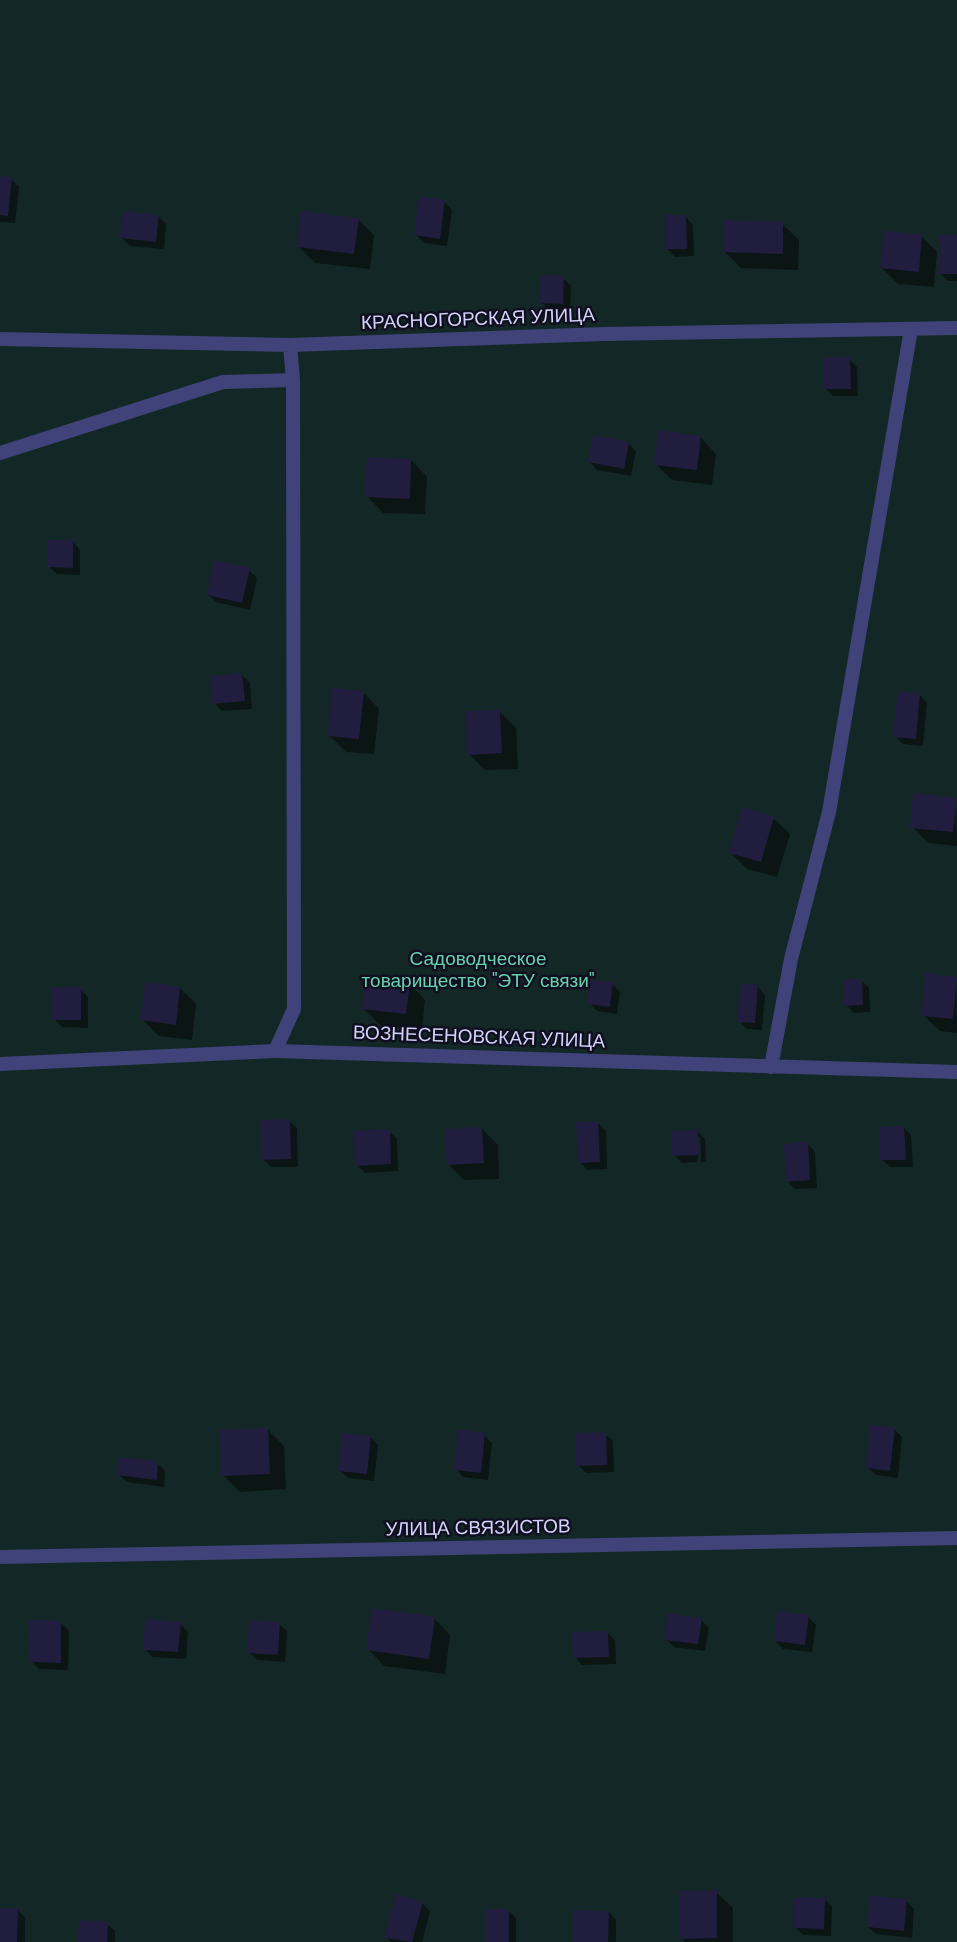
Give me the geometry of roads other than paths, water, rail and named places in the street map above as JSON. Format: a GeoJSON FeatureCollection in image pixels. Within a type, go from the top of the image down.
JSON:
{"type":"FeatureCollection","features":[{"type":"Feature","properties":{"kind":"street","name":"КРАСНОГОРСКАЯ УЛИЦА"},"geometry":{"type":"LineString","coordinates":[[0,339],[290,345],[957,328]]}},
{"type":"Feature","properties":{"kind":"street"},"geometry":{"type":"LineString","coordinates":[[771,1067],[791,959],[829,812],[911,329]]}},
{"type":"Feature","properties":{"kind":"street"},"geometry":{"type":"LineString","coordinates":[[275,1051],[293,1009],[293,380],[290,345]]}},
{"type":"Feature","properties":{"kind":"street"},"geometry":{"type":"LineString","coordinates":[[0,453],[223,382],[293,380]]}},
{"type":"Feature","properties":{"kind":"street","name":"ВОЗНЕСЕНОВСКАЯ УЛИЦА"},"geometry":{"type":"LineString","coordinates":[[0,1064],[275,1051],[957,1072]]}},
{"type":"Feature","properties":{"kind":"street","name":"УЛИЦА СВЯЗИСТОВ"},"geometry":{"type":"LineString","coordinates":[[0,1557],[957,1538]]}},
{"type":"Feature","properties":{"kind":"park label","name":"Садоводческое товарищество \"ЭТУ связи\""},"geometry":{"type":"Point","coordinates":[478,971]}}]}
